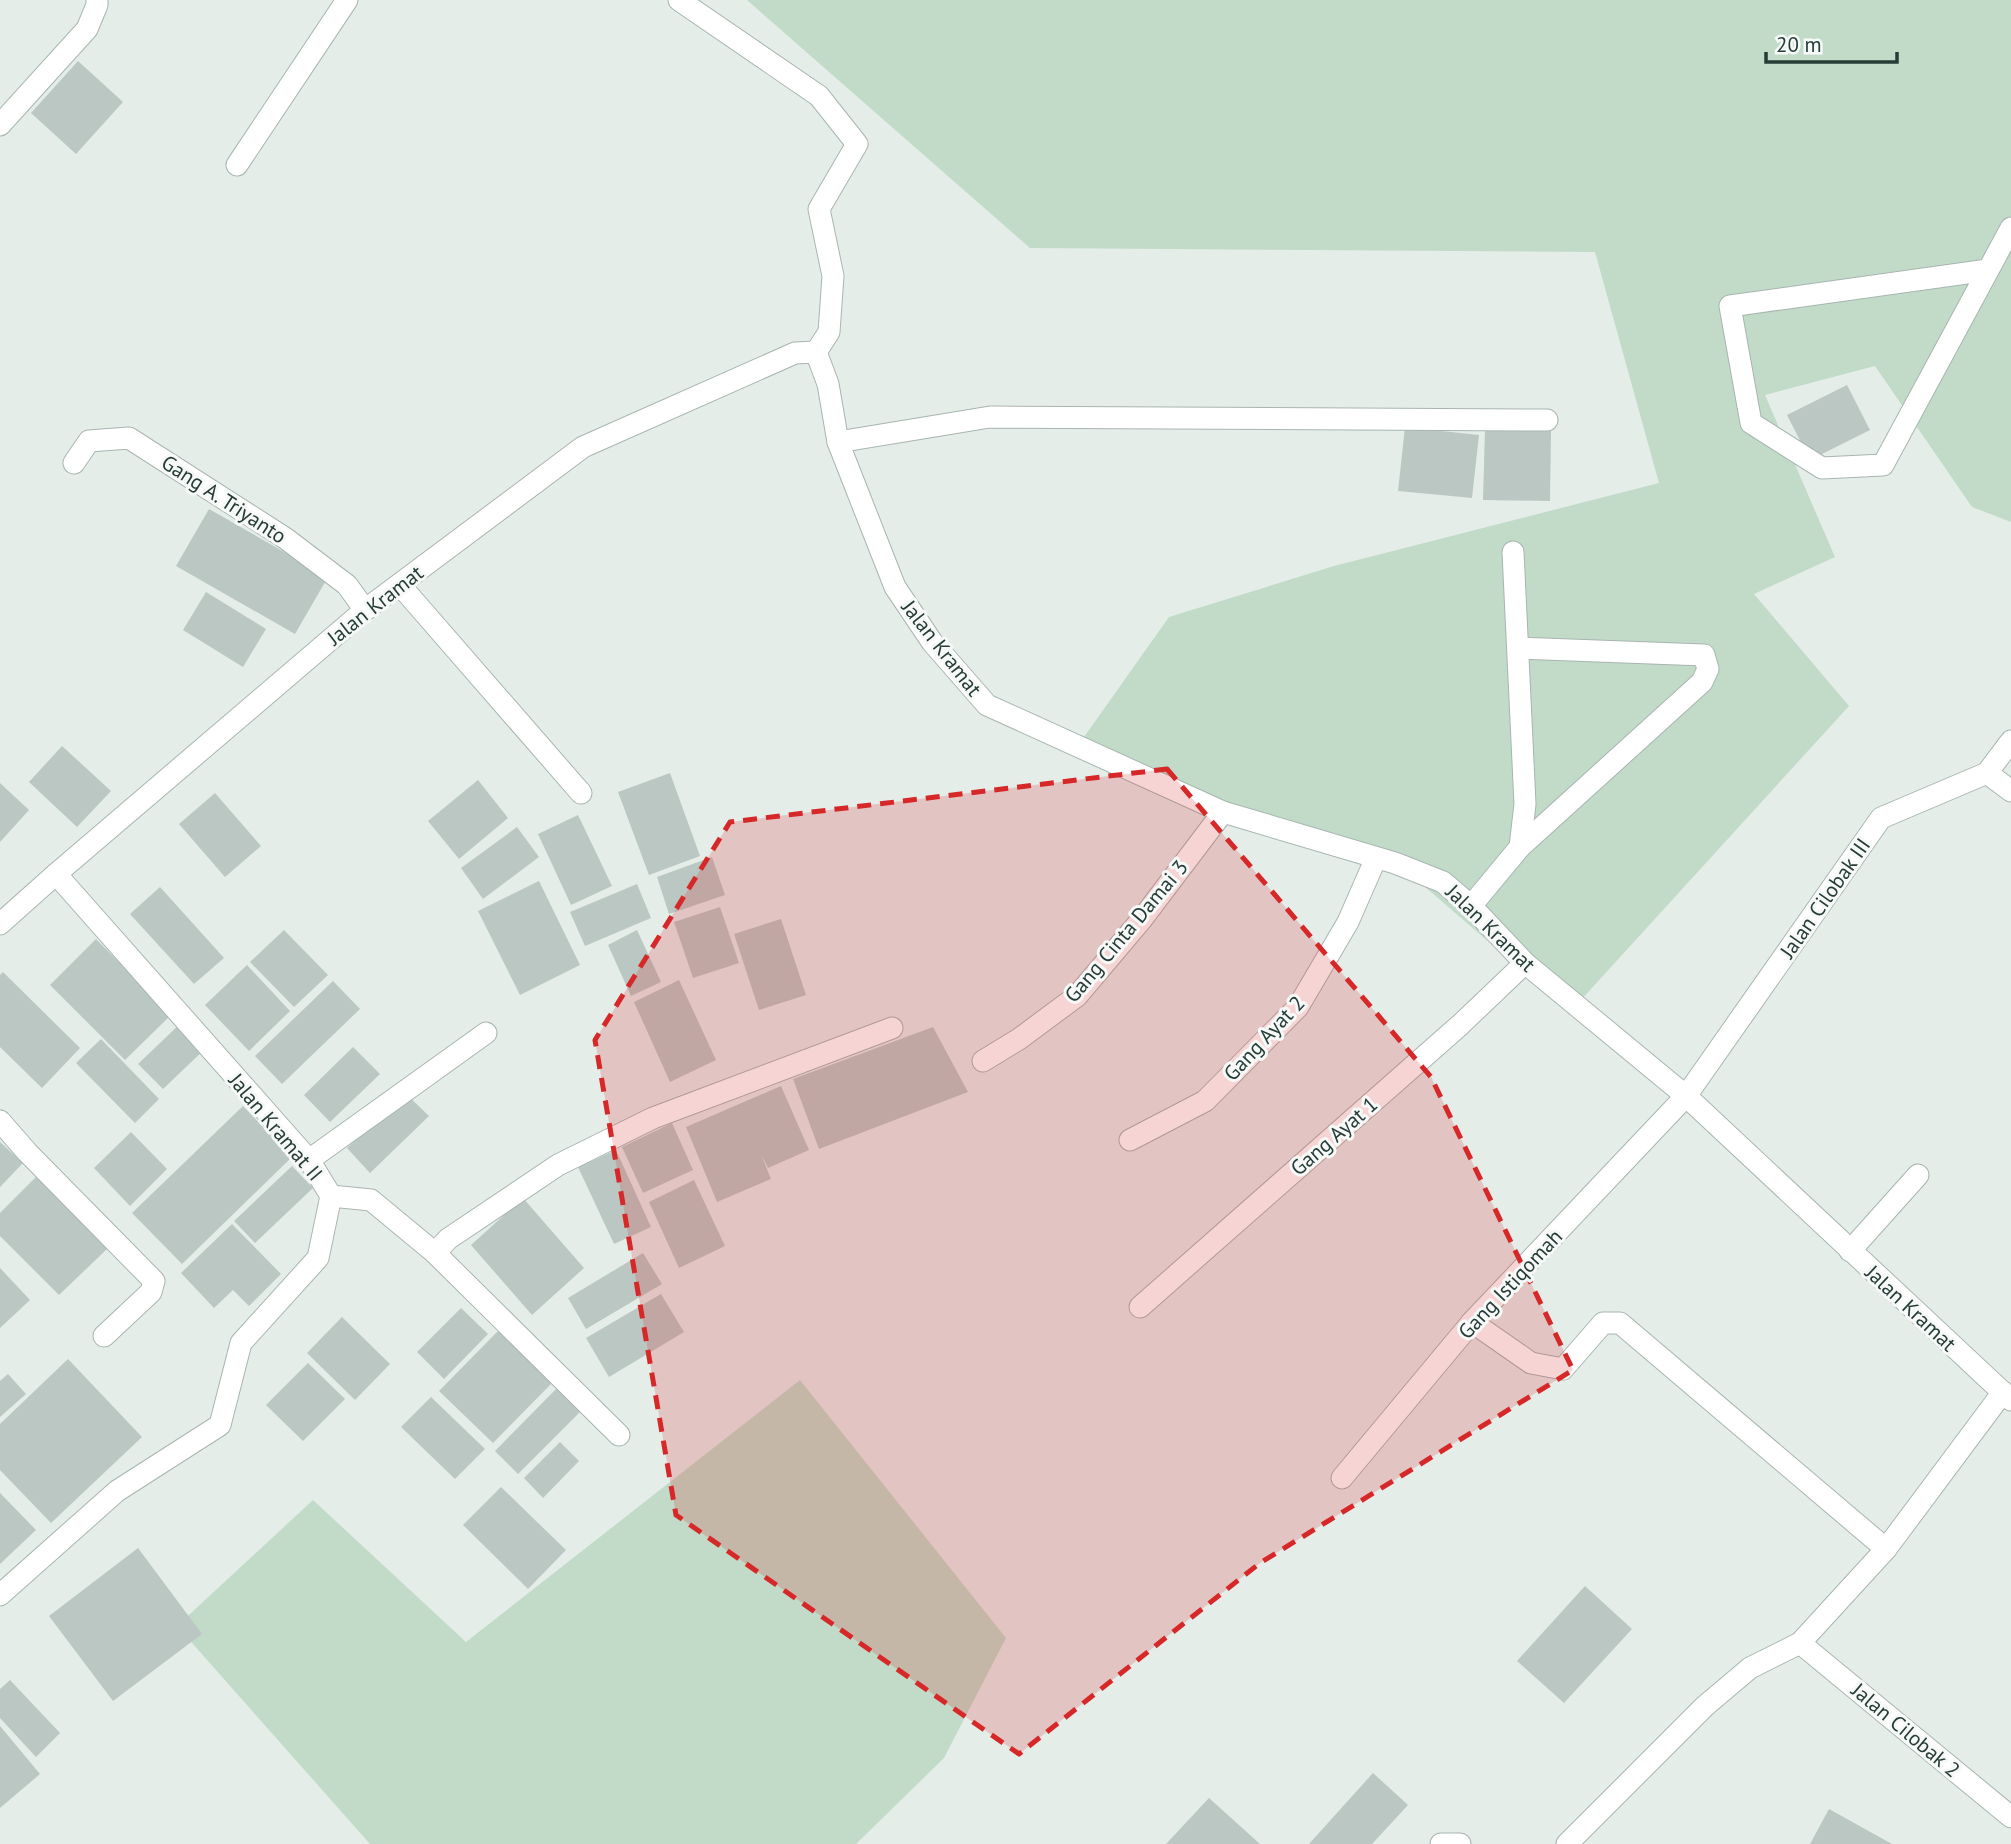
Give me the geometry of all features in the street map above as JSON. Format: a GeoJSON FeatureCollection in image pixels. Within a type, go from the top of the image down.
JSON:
{"type":"FeatureCollection","features":[{"type":"Feature","properties":{"kind":"street"},"geometry":{"type":"LineString","coordinates":[[0,125],[87,29],[97,0]]}},
{"type":"Feature","properties":{"kind":"street"},"geometry":{"type":"LineString","coordinates":[[237,165],[347,0]]}},
{"type":"Feature","properties":{"kind":"street"},"geometry":{"type":"LineString","coordinates":[[679,0],[819,96],[856,144],[820,209],[833,276],[830,332],[816,352]]}},
{"type":"Feature","properties":{"kind":"street"},"geometry":{"type":"LineString","coordinates":[[1988,271],[1730,306],[1751,423],[1822,468],[1883,465],[1988,271],[2011,228]]}},
{"type":"Feature","properties":{"kind":"street","name":"Jalan Kramat"},"geometry":{"type":"LineString","coordinates":[[0,924],[365,610],[583,447],[795,353],[816,352],[828,384],[838,442],[895,587],[932,642],[987,705],[1223,812],[1376,858],[1443,882],[1471,906],[1525,963],[1686,1096],[2007,1396]]}},
{"type":"Feature","properties":{"kind":"street"},"geometry":{"type":"LineString","coordinates":[[838,442],[990,417],[1547,420]]}},
{"type":"Feature","properties":{"kind":"street","name":"Gang A. Triyanto"},"geometry":{"type":"LineString","coordinates":[[74,463],[89,441],[129,438],[285,538],[347,585],[365,610]]}},
{"type":"Feature","properties":{"kind":"street"},"geometry":{"type":"LineString","coordinates":[[1513,552],[1525,804],[1520,847]]}},
{"type":"Feature","properties":{"kind":"street"},"geometry":{"type":"LineString","coordinates":[[400,585],[581,793]]}},
{"type":"Feature","properties":{"kind":"street"},"geometry":{"type":"LineString","coordinates":[[1471,906],[1520,847],[1702,682],[1708,669],[1704,655],[1518,649]]}},
{"type":"Feature","properties":{"kind":"street"},"geometry":{"type":"LineString","coordinates":[[2011,741],[1987,773],[2011,791]]}},
{"type":"Feature","properties":{"kind":"street","name":"Jalan Cilobak III"},"geometry":{"type":"LineString","coordinates":[[1686,1096],[1881,818],[1987,773]]}},
{"type":"Feature","properties":{"kind":"street","name":"Gang Cinta Damai 3"},"geometry":{"type":"LineString","coordinates":[[983,1061],[1019,1039],[1077,996],[1142,919],[1223,812]]}},
{"type":"Feature","properties":{"kind":"street","name":"Gang Ayat 2"},"geometry":{"type":"LineString","coordinates":[[1130,1140],[1205,1101],[1298,1007],[1348,922],[1376,858]]}},
{"type":"Feature","properties":{"kind":"street","name":"Jalan Kramat II"},"geometry":{"type":"LineString","coordinates":[[0,1595],[117,1491],[220,1425],[241,1343],[318,1258],[331,1196],[309,1160],[55,874]]}},
{"type":"Feature","properties":{"kind":"street","name":"Gang Ayat 1"},"geometry":{"type":"LineString","coordinates":[[1140,1307],[1460,1025],[1525,963]]}},
{"type":"Feature","properties":{"kind":"street"},"geometry":{"type":"LineString","coordinates":[[435,1253],[458,1232],[570,1159],[653,1118],[892,1028]]}},
{"type":"Feature","properties":{"kind":"street"},"geometry":{"type":"LineString","coordinates":[[309,1160],[486,1032]]}},
{"type":"Feature","properties":{"kind":"street","name":"Gang Istiqomah"},"geometry":{"type":"LineString","coordinates":[[1342,1478],[1472,1322],[1686,1096]]}},
{"type":"Feature","properties":{"kind":"street"},"geometry":{"type":"LineString","coordinates":[[0,1121],[154,1281],[150,1292],[104,1336]]}},
{"type":"Feature","properties":{"kind":"street"},"geometry":{"type":"LineString","coordinates":[[1850,1251],[1918,1175]]}},
{"type":"Feature","properties":{"kind":"street"},"geometry":{"type":"LineString","coordinates":[[331,1196],[370,1200],[435,1253],[619,1435]]}},
{"type":"Feature","properties":{"kind":"street"},"geometry":{"type":"LineString","coordinates":[[1472,1322],[1531,1363],[1563,1369],[1603,1323],[1620,1323],[1886,1549]]}},
{"type":"Feature","properties":{"kind":"street"},"geometry":{"type":"LineString","coordinates":[[1567,1844],[1705,1706],[1750,1668],[1800,1643],[1886,1549],[2007,1396]]}},
{"type":"Feature","properties":{"kind":"street","name":"Jalan Cilobak 2"},"geometry":{"type":"LineString","coordinates":[[1800,1643],[2011,1817]]}},
{"type":"Feature","properties":{"kind":"street"},"geometry":{"type":"LineString","coordinates":[[1441,1844],[1460,1844]]}},
{"type":"Feature","properties":{"kind":"highlighted area"},"geometry":{"type":"Polygon","coordinates":[[[1167,769],[1431,1077],[1573,1370],[1260,1563],[1019,1754],[676,1515],[595,1040],[730,822],[1167,769]]]}},
{"type":"Feature","properties":{"kind":"green space"},"geometry":{"type":"Polygon","coordinates":[[[747,0],[2011,0],[2011,522],[1972,507],[1875,366],[1765,395],[1835,557],[1754,594],[1849,706],[1570,1012],[1417,880],[1072,754],[1169,617],[1334,566],[1659,483],[1595,252],[1030,248],[747,0]]]}},
{"type":"Feature","properties":{"kind":"green space"},"geometry":{"type":"Polygon","coordinates":[[[800,1380],[1006,1638],[944,1758],[856,1844],[370,1844],[177,1626],[313,1500],[466,1642],[800,1380]]]}},
{"type":"Feature","properties":{"kind":"building"},"geometry":{"type":"Polygon","coordinates":[[[78,61],[123,102],[76,154],[31,113],[78,61]]]}},
{"type":"Feature","properties":{"kind":"building"},"geometry":{"type":"Polygon","coordinates":[[[1847,385],[1870,430],[1810,460],[1787,415],[1847,385]]]}},
{"type":"Feature","properties":{"kind":"building"},"geometry":{"type":"Polygon","coordinates":[[[1405,427],[1479,435],[1472,498],[1398,491],[1405,427]]]}},
{"type":"Feature","properties":{"kind":"building"},"geometry":{"type":"Polygon","coordinates":[[[1485,429],[1551,430],[1550,501],[1483,500],[1485,429]]]}},
{"type":"Feature","properties":{"kind":"building"},"geometry":{"type":"Polygon","coordinates":[[[209,509],[328,577],[295,634],[176,566],[209,509]]]}},
{"type":"Feature","properties":{"kind":"building"},"geometry":{"type":"Polygon","coordinates":[[[206,592],[266,629],[243,667],[183,630],[206,592]]]}},
{"type":"Feature","properties":{"kind":"building"},"geometry":{"type":"Polygon","coordinates":[[[62,746],[111,791],[77,827],[29,782],[62,746]]]}},
{"type":"Feature","properties":{"kind":"building"},"geometry":{"type":"Polygon","coordinates":[[[670,773],[700,856],[649,875],[618,792],[670,773]]]}},
{"type":"Feature","properties":{"kind":"building"},"geometry":{"type":"Polygon","coordinates":[[[478,780],[508,818],[459,859],[428,821],[478,780]]]}},
{"type":"Feature","properties":{"kind":"building"},"geometry":{"type":"Polygon","coordinates":[[[0,783],[29,810],[0,842],[0,783]]]}},
{"type":"Feature","properties":{"kind":"building"},"geometry":{"type":"Polygon","coordinates":[[[215,793],[261,846],[225,877],[179,824],[215,793]]]}},
{"type":"Feature","properties":{"kind":"building"},"geometry":{"type":"Polygon","coordinates":[[[578,815],[612,886],[571,905],[538,834],[578,815]]]}},
{"type":"Feature","properties":{"kind":"building"},"geometry":{"type":"Polygon","coordinates":[[[517,827],[539,857],[483,899],[461,868],[517,827]]]}},
{"type":"Feature","properties":{"kind":"building"},"geometry":{"type":"Polygon","coordinates":[[[712,857],[725,895],[669,914],[657,877],[712,857]]]}},
{"type":"Feature","properties":{"kind":"building"},"geometry":{"type":"Polygon","coordinates":[[[539,881],[580,965],[520,995],[478,911],[539,881]]]}},
{"type":"Feature","properties":{"kind":"building"},"geometry":{"type":"Polygon","coordinates":[[[637,884],[651,918],[585,946],[570,912],[637,884]]]}},
{"type":"Feature","properties":{"kind":"building"},"geometry":{"type":"Polygon","coordinates":[[[160,887],[224,958],[194,984],[130,914],[160,887]]]}},
{"type":"Feature","properties":{"kind":"building"},"geometry":{"type":"Polygon","coordinates":[[[720,907],[739,963],[693,978],[674,922],[720,907]]]}},
{"type":"Feature","properties":{"kind":"building"},"geometry":{"type":"Polygon","coordinates":[[[781,919],[806,995],[759,1010],[734,934],[781,919]]]}},
{"type":"Feature","properties":{"kind":"building"},"geometry":{"type":"Polygon","coordinates":[[[284,930],[328,975],[294,1007],[250,962],[284,930]]]}},
{"type":"Feature","properties":{"kind":"building"},"geometry":{"type":"Polygon","coordinates":[[[637,930],[661,982],[631,996],[608,945],[637,930]]]}},
{"type":"Feature","properties":{"kind":"building"},"geometry":{"type":"Polygon","coordinates":[[[96,939],[171,1015],[125,1060],[50,985],[96,939]]]}},
{"type":"Feature","properties":{"kind":"building"},"geometry":{"type":"Polygon","coordinates":[[[247,965],[290,1011],[249,1051],[205,1005],[247,965]]]}},
{"type":"Feature","properties":{"kind":"building"},"geometry":{"type":"Polygon","coordinates":[[[3,972],[80,1048],[42,1088],[0,1047],[0,975],[3,972]]]}},
{"type":"Feature","properties":{"kind":"building"},"geometry":{"type":"Polygon","coordinates":[[[679,980],[716,1060],[670,1082],[634,1002],[679,980]]]}},
{"type":"Feature","properties":{"kind":"building"},"geometry":{"type":"Polygon","coordinates":[[[333,981],[360,1009],[282,1084],[255,1056],[333,981]]]}},
{"type":"Feature","properties":{"kind":"building"},"geometry":{"type":"Polygon","coordinates":[[[182,1022],[207,1047],[163,1089],[138,1064],[182,1022]]]}},
{"type":"Feature","properties":{"kind":"building"},"geometry":{"type":"Polygon","coordinates":[[[933,1027],[968,1092],[819,1149],[793,1079],[933,1027]]]}},
{"type":"Feature","properties":{"kind":"building"},"geometry":{"type":"Polygon","coordinates":[[[101,1039],[159,1099],[135,1123],[76,1063],[101,1039]]]}},
{"type":"Feature","properties":{"kind":"building"},"geometry":{"type":"Polygon","coordinates":[[[353,1047],[380,1074],[330,1122],[304,1095],[353,1047]]]}},
{"type":"Feature","properties":{"kind":"building"},"geometry":{"type":"Polygon","coordinates":[[[781,1086],[809,1150],[768,1168],[761,1154],[771,1179],[717,1202],[686,1127],[781,1086]]]}},
{"type":"Feature","properties":{"kind":"building"},"geometry":{"type":"Polygon","coordinates":[[[405,1093],[429,1116],[370,1173],[347,1148],[405,1093]]]}},
{"type":"Feature","properties":{"kind":"building"},"geometry":{"type":"Polygon","coordinates":[[[243,1106],[292,1157],[182,1264],[132,1213],[243,1106]]]}},
{"type":"Feature","properties":{"kind":"building"},"geometry":{"type":"Polygon","coordinates":[[[672,1123],[693,1170],[643,1193],[622,1147],[672,1123]]]}},
{"type":"Feature","properties":{"kind":"building"},"geometry":{"type":"Polygon","coordinates":[[[131,1132],[167,1169],[130,1206],[94,1168],[131,1132]]]}},
{"type":"Feature","properties":{"kind":"building"},"geometry":{"type":"Polygon","coordinates":[[[0,1142],[23,1163],[0,1187],[0,1142]]]}},
{"type":"Feature","properties":{"kind":"building"},"geometry":{"type":"Polygon","coordinates":[[[616,1150],[651,1227],[614,1244],[578,1167],[616,1150]]]}},
{"type":"Feature","properties":{"kind":"building"},"geometry":{"type":"Polygon","coordinates":[[[292,1166],[313,1188],[255,1243],[234,1221],[292,1166]]]}},
{"type":"Feature","properties":{"kind":"building"},"geometry":{"type":"Polygon","coordinates":[[[37,1176],[108,1248],[59,1295],[0,1236],[0,1213],[37,1176]]]}},
{"type":"Feature","properties":{"kind":"building"},"geometry":{"type":"Polygon","coordinates":[[[694,1180],[725,1246],[679,1268],[649,1202],[694,1180]]]}},
{"type":"Feature","properties":{"kind":"building"},"geometry":{"type":"Polygon","coordinates":[[[523,1198],[584,1268],[532,1315],[471,1245],[523,1198]]]}},
{"type":"Feature","properties":{"kind":"building"},"geometry":{"type":"Polygon","coordinates":[[[232,1224],[281,1274],[249,1306],[233,1290],[214,1308],[181,1273],[232,1224]]]}},
{"type":"Feature","properties":{"kind":"building"},"geometry":{"type":"Polygon","coordinates":[[[643,1253],[662,1284],[586,1329],[568,1298],[643,1253]]]}},
{"type":"Feature","properties":{"kind":"building"},"geometry":{"type":"Polygon","coordinates":[[[0,1268],[30,1300],[0,1328],[0,1268]]]}},
{"type":"Feature","properties":{"kind":"building"},"geometry":{"type":"Polygon","coordinates":[[[661,1294],[684,1332],[609,1377],[586,1338],[661,1294]]]}},
{"type":"Feature","properties":{"kind":"building"},"geometry":{"type":"Polygon","coordinates":[[[461,1308],[488,1334],[444,1379],[417,1352],[461,1308]]]}},
{"type":"Feature","properties":{"kind":"building"},"geometry":{"type":"Polygon","coordinates":[[[342,1317],[390,1364],[355,1400],[307,1353],[342,1317]]]}},
{"type":"Feature","properties":{"kind":"building"},"geometry":{"type":"Polygon","coordinates":[[[499,1330],[552,1383],[493,1443],[439,1391],[499,1330]]]}},
{"type":"Feature","properties":{"kind":"building"},"geometry":{"type":"Polygon","coordinates":[[[68,1359],[142,1437],[51,1523],[0,1470],[0,1424],[68,1359]]]}},
{"type":"Feature","properties":{"kind":"building"},"geometry":{"type":"Polygon","coordinates":[[[308,1363],[345,1399],[303,1441],[266,1405],[308,1363]]]}},
{"type":"Feature","properties":{"kind":"building"},"geometry":{"type":"Polygon","coordinates":[[[8,1374],[26,1394],[0,1417],[0,1381],[8,1374]]]}},
{"type":"Feature","properties":{"kind":"building"},"geometry":{"type":"Polygon","coordinates":[[[559,1386],[583,1409],[518,1474],[495,1451],[559,1386]]]}},
{"type":"Feature","properties":{"kind":"building"},"geometry":{"type":"Polygon","coordinates":[[[431,1397],[485,1449],[455,1479],[401,1427],[431,1397]]]}},
{"type":"Feature","properties":{"kind":"building"},"geometry":{"type":"Polygon","coordinates":[[[560,1442],[579,1461],[543,1498],[524,1478],[560,1442]]]}},
{"type":"Feature","properties":{"kind":"building"},"geometry":{"type":"Polygon","coordinates":[[[501,1487],[566,1550],[528,1589],[463,1525],[501,1487]]]}},
{"type":"Feature","properties":{"kind":"building"},"geometry":{"type":"Polygon","coordinates":[[[0,1493],[36,1530],[0,1564],[0,1493]]]}},
{"type":"Feature","properties":{"kind":"building"},"geometry":{"type":"Polygon","coordinates":[[[138,1548],[202,1634],[113,1701],[49,1616],[138,1548]]]}},
{"type":"Feature","properties":{"kind":"building"},"geometry":{"type":"Polygon","coordinates":[[[1585,1586],[1632,1629],[1564,1703],[1517,1661],[1585,1586]]]}},
{"type":"Feature","properties":{"kind":"building"},"geometry":{"type":"Polygon","coordinates":[[[10,1680],[60,1733],[36,1757],[0,1718],[0,1689],[10,1680]]]}},
{"type":"Feature","properties":{"kind":"building"},"geometry":{"type":"Polygon","coordinates":[[[0,1726],[40,1774],[0,1808],[0,1726]]]}},
{"type":"Feature","properties":{"kind":"building"},"geometry":{"type":"Polygon","coordinates":[[[1373,1773],[1408,1805],[1372,1844],[1309,1844],[1373,1773]]]}},
{"type":"Feature","properties":{"kind":"building"},"geometry":{"type":"Polygon","coordinates":[[[1209,1798],[1260,1844],[1166,1844],[1209,1798]]]}},
{"type":"Feature","properties":{"kind":"building"},"geometry":{"type":"Polygon","coordinates":[[[1829,1809],[1892,1844],[1810,1844],[1829,1809]]]}}]}
